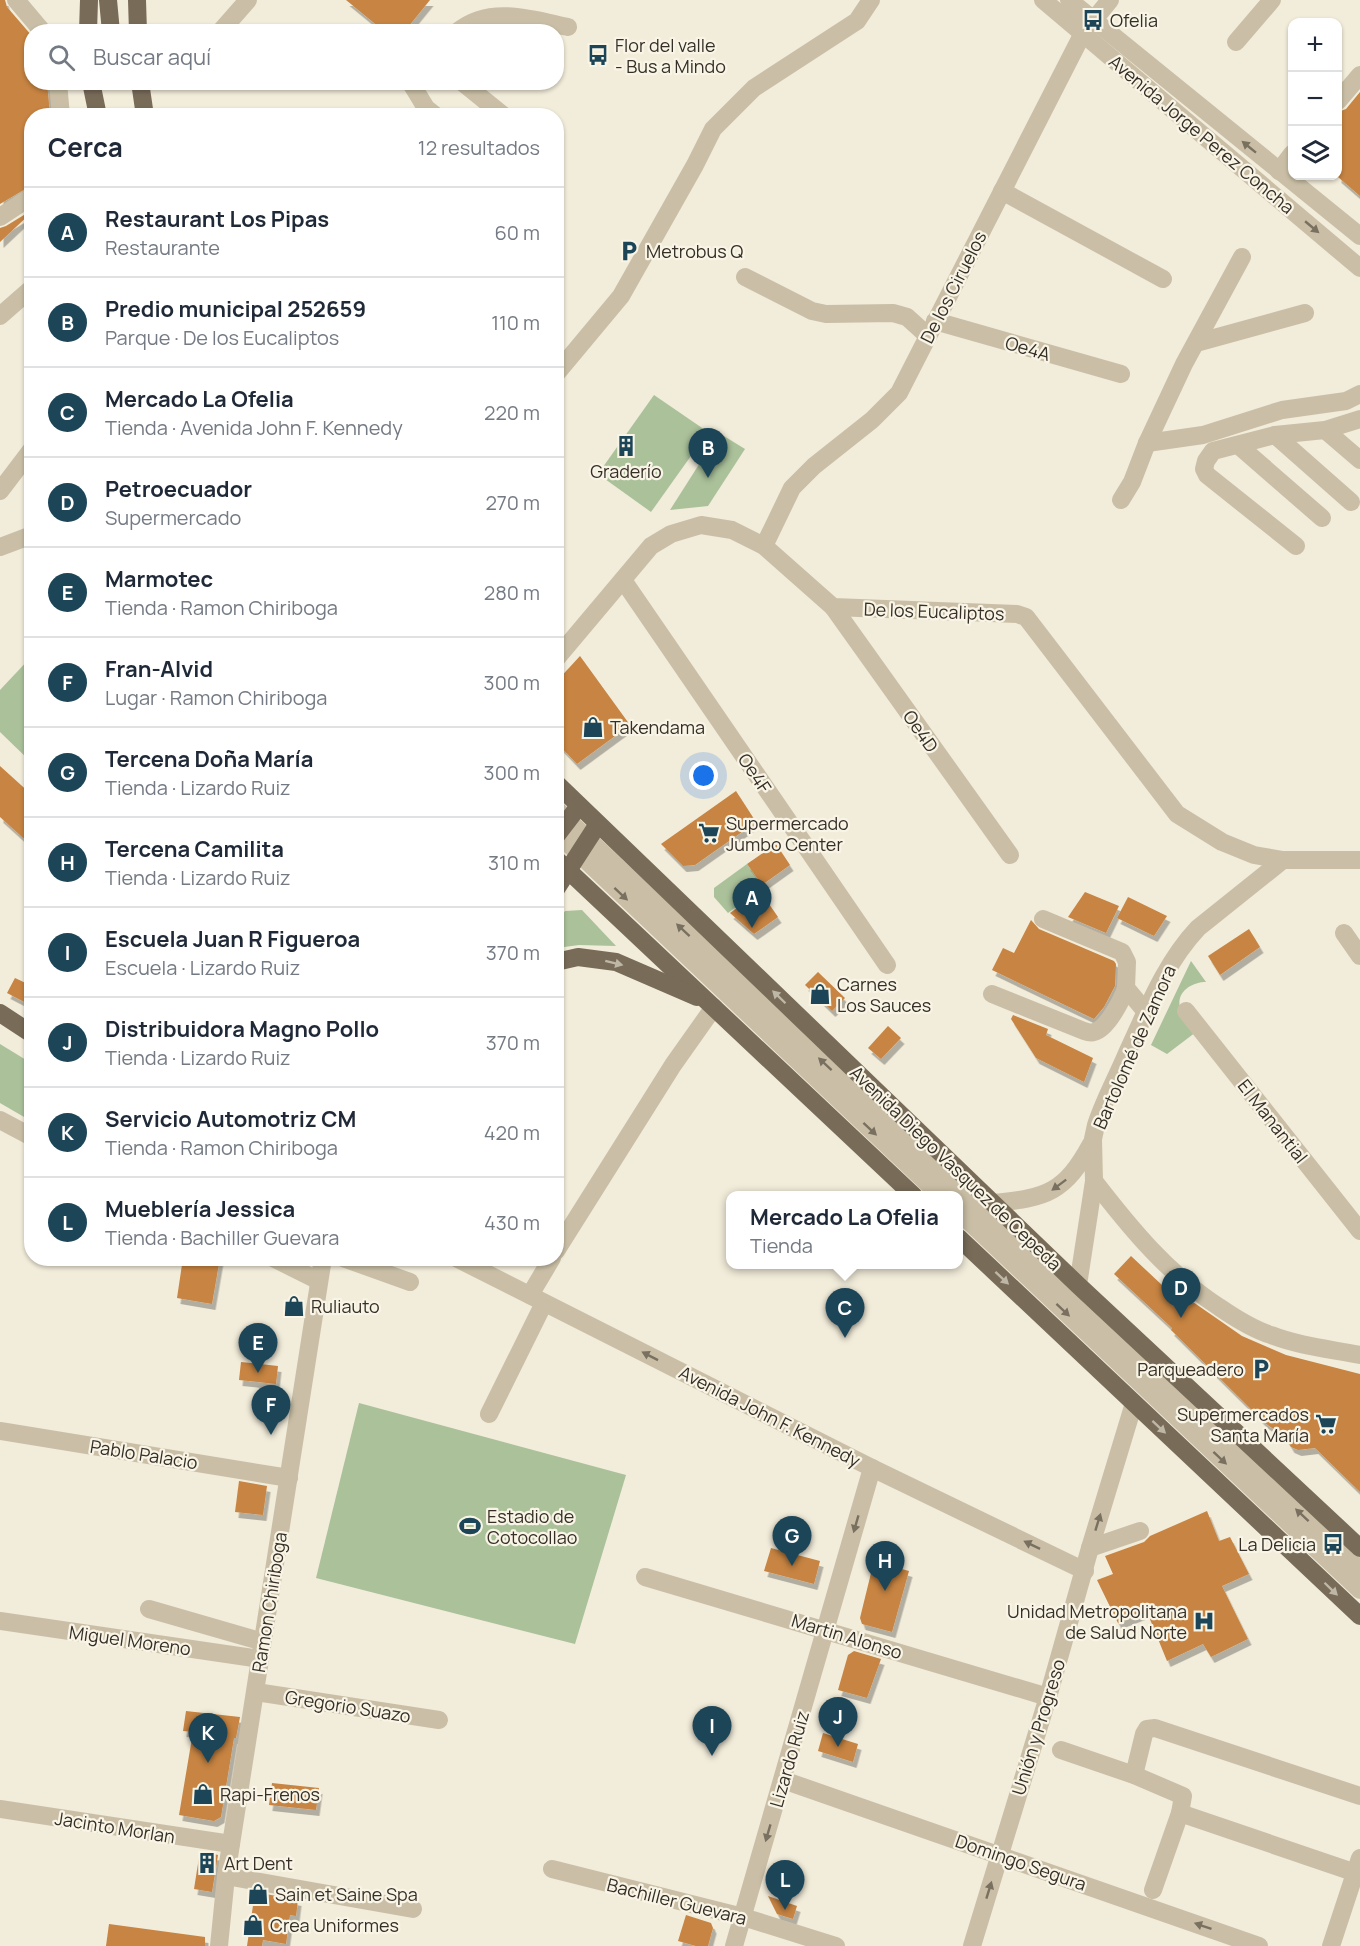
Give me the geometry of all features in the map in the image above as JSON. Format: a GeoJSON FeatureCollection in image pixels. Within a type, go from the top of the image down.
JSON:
{"type":"FeatureCollection","features":[{"type":"Feature","properties":{"kind":"main road"},"geometry":{"type":"LineString","coordinates":[[88,24],[89,0]]}},
{"type":"Feature","properties":{"kind":"main road"},"geometry":{"type":"LineString","coordinates":[[108,0],[110,24]]}},
{"type":"Feature","properties":{"kind":"main road"},"geometry":{"type":"LineString","coordinates":[[136,0],[138,24]]}},
{"type":"Feature","properties":{"kind":"main road"},"geometry":{"type":"LineString","coordinates":[[93,90],[96,108]]}},
{"type":"Feature","properties":{"kind":"main road"},"geometry":{"type":"LineString","coordinates":[[141,90],[144,108]]}},
{"type":"Feature","properties":{"kind":"main road","name":"Avenida Diego Vasquez de Cepeda"},"geometry":{"type":"LineString","coordinates":[[564,791],[1078,1285],[1360,1548]]}},
{"type":"Feature","properties":{"kind":"main road"},"geometry":{"type":"LineString","coordinates":[[564,821],[579,806]]}},
{"type":"Feature","properties":{"kind":"main road"},"geometry":{"type":"LineString","coordinates":[[564,863],[583,847],[598,824]]}},
{"type":"Feature","properties":{"kind":"main road"},"geometry":{"type":"LineString","coordinates":[[564,867],[909,1191]]}},
{"type":"Feature","properties":{"kind":"main road"},"geometry":{"type":"LineString","coordinates":[[564,960],[578,957],[616,962],[711,1004]]}},
{"type":"Feature","properties":{"kind":"main road"},"geometry":{"type":"LineString","coordinates":[[0,1013],[24,1029]]}},
{"type":"Feature","properties":{"kind":"main road"},"geometry":{"type":"LineString","coordinates":[[963,1242],[1360,1616]]}},
{"type":"Feature","properties":{"kind":"street"},"geometry":{"type":"LineString","coordinates":[[16,0],[36,24]]}},
{"type":"Feature","properties":{"kind":"street"},"geometry":{"type":"LineString","coordinates":[[227,24],[248,0]]}},
{"type":"Feature","properties":{"kind":"street"},"geometry":{"type":"LineString","coordinates":[[564,364],[621,296],[713,129],[754,88],[857,21],[871,0]]}},
{"type":"Feature","properties":{"kind":"street","name":"Avenida Jorge Perez Concha"},"geometry":{"type":"LineString","coordinates":[[1043,0],[1088,26],[1279,171],[1360,236]]}},
{"type":"Feature","properties":{"kind":"street","name":"Avenida Jorge Perez Concha"},"geometry":{"type":"LineString","coordinates":[[1069,0],[1088,26],[1358,260]]}},
{"type":"Feature","properties":{"kind":"street","name":"De los Ciruelos"},"geometry":{"type":"LineString","coordinates":[[764,546],[792,488],[814,466],[872,420],[899,393],[1088,26],[1110,0]]}},
{"type":"Feature","properties":{"kind":"street"},"geometry":{"type":"LineString","coordinates":[[1236,42],[1272,0]]}},
{"type":"Feature","properties":{"kind":"street"},"geometry":{"type":"LineString","coordinates":[[470,24],[491,17],[513,15],[554,24]]}},
{"type":"Feature","properties":{"kind":"street"},"geometry":{"type":"LineString","coordinates":[[1342,96],[1360,75]]}},
{"type":"Feature","properties":{"kind":"street"},"geometry":{"type":"LineString","coordinates":[[59,90],[60,108]]}},
{"type":"Feature","properties":{"kind":"street"},"geometry":{"type":"LineString","coordinates":[[417,90],[426,108]]}},
{"type":"Feature","properties":{"kind":"street"},"geometry":{"type":"LineString","coordinates":[[472,90],[494,108]]}},
{"type":"Feature","properties":{"kind":"street"},"geometry":{"type":"LineString","coordinates":[[1279,171],[1288,160]]}},
{"type":"Feature","properties":{"kind":"street"},"geometry":{"type":"LineString","coordinates":[[1002,191],[1163,279]]}},
{"type":"Feature","properties":{"kind":"street"},"geometry":{"type":"LineString","coordinates":[[0,217],[24,201]]}},
{"type":"Feature","properties":{"kind":"street"},"geometry":{"type":"LineString","coordinates":[[1121,500],[1132,482],[1147,443],[1196,343],[1242,257]]}},
{"type":"Feature","properties":{"kind":"street"},"geometry":{"type":"LineString","coordinates":[[745,276],[812,311],[826,315],[893,313],[932,328]]}},
{"type":"Feature","properties":{"kind":"street"},"geometry":{"type":"LineString","coordinates":[[0,316],[24,295]]}},
{"type":"Feature","properties":{"kind":"street"},"geometry":{"type":"LineString","coordinates":[[1196,343],[1305,313]]}},
{"type":"Feature","properties":{"kind":"street","name":"Oe4A"},"geometry":{"type":"LineString","coordinates":[[932,328],[1121,374]]}},
{"type":"Feature","properties":{"kind":"street"},"geometry":{"type":"LineString","coordinates":[[1147,443],[1203,435],[1282,410],[1346,401],[1360,394]]}},
{"type":"Feature","properties":{"kind":"street"},"geometry":{"type":"LineString","coordinates":[[1296,546],[1207,475],[1204,469],[1209,454],[1275,435],[1325,429],[1360,419]]}},
{"type":"Feature","properties":{"kind":"street"},"geometry":{"type":"LineString","coordinates":[[1325,429],[1360,460]]}},
{"type":"Feature","properties":{"kind":"street"},"geometry":{"type":"LineString","coordinates":[[1275,435],[1351,502]]}},
{"type":"Feature","properties":{"kind":"street"},"geometry":{"type":"LineString","coordinates":[[1238,445],[1322,518]]}},
{"type":"Feature","properties":{"kind":"street"},"geometry":{"type":"LineString","coordinates":[[0,491],[24,460]]}},
{"type":"Feature","properties":{"kind":"street"},"geometry":{"type":"LineString","coordinates":[[564,650],[651,546],[671,534],[701,525],[732,530],[764,546],[833,607]]}},
{"type":"Feature","properties":{"kind":"street"},"geometry":{"type":"LineString","coordinates":[[0,547],[24,538]]}},
{"type":"Feature","properties":{"kind":"street","name":"Oe4F"},"geometry":{"type":"LineString","coordinates":[[623,580],[887,965]]}},
{"type":"Feature","properties":{"kind":"street","name":"Oe4D"},"geometry":{"type":"LineString","coordinates":[[833,607],[1010,855]]}},
{"type":"Feature","properties":{"kind":"street","name":"De los Eucaliptos"},"geometry":{"type":"LineString","coordinates":[[833,607],[1017,614],[1026,617],[1177,814],[1200,830],[1240,851],[1283,860],[1360,860]]}},
{"type":"Feature","properties":{"kind":"street"},"geometry":{"type":"LineString","coordinates":[[564,830],[953,1191]]}},
{"type":"Feature","properties":{"kind":"street"},"geometry":{"type":"LineString","coordinates":[[583,847],[936,1191]]}},
{"type":"Feature","properties":{"kind":"street","name":"Bartolomé de Zamora"},"geometry":{"type":"LineString","coordinates":[[994,1203],[1029,1200],[1049,1193],[1076,1170],[1093,1139],[1100,1113],[1146,1012],[1179,950],[1198,928],[1283,860]]}},
{"type":"Feature","properties":{"kind":"street"},"geometry":{"type":"LineString","coordinates":[[992,994],[1084,1031],[1094,1032],[1101,1028],[1118,1007],[1126,988],[1127,962],[1122,952],[1043,919]]}},
{"type":"Feature","properties":{"kind":"street"},"geometry":{"type":"LineString","coordinates":[[1344,933],[1360,956]]}},
{"type":"Feature","properties":{"kind":"street"},"geometry":{"type":"LineString","coordinates":[[1126,988],[1146,1012]]}},
{"type":"Feature","properties":{"kind":"street"},"geometry":{"type":"LineString","coordinates":[[564,1238],[711,1004]]}},
{"type":"Feature","properties":{"kind":"street","name":"El Manantial"},"geometry":{"type":"LineString","coordinates":[[1186,1011],[1360,1231]]}},
{"type":"Feature","properties":{"kind":"street"},"geometry":{"type":"LineString","coordinates":[[0,1120],[24,1133]]}},
{"type":"Feature","properties":{"kind":"street","name":"Bartolomé de Zamora"},"geometry":{"type":"LineString","coordinates":[[1078,1285],[1094,1181],[1093,1139]]}},
{"type":"Feature","properties":{"kind":"street"},"geometry":{"type":"LineString","coordinates":[[1094,1181],[1113,1208],[1165,1265],[1202,1296],[1243,1323],[1286,1340],[1360,1354]]}},
{"type":"Feature","properties":{"kind":"street"},"geometry":{"type":"LineString","coordinates":[[963,1201],[1360,1570]]}},
{"type":"Feature","properties":{"kind":"street"},"geometry":{"type":"LineString","coordinates":[[963,1216],[1360,1590]]}},
{"type":"Feature","properties":{"kind":"street"},"geometry":{"type":"LineString","coordinates":[[289,1266],[319,1281]]}},
{"type":"Feature","properties":{"kind":"street","name":"Ramon Chiriboga"},"geometry":{"type":"LineString","coordinates":[[219,1946],[226,1876],[321,1266]]}},
{"type":"Feature","properties":{"kind":"street"},"geometry":{"type":"LineString","coordinates":[[365,1266],[410,1282]]}},
{"type":"Feature","properties":{"kind":"street","name":"Avenida John F. Kennedy"},"geometry":{"type":"LineString","coordinates":[[472,1266],[872,1468],[1085,1571]]}},
{"type":"Feature","properties":{"kind":"street"},"geometry":{"type":"LineString","coordinates":[[489,1414],[549,1266]]}},
{"type":"Feature","properties":{"kind":"street","name":"Unión y Progreso"},"geometry":{"type":"LineString","coordinates":[[972,1946],[1134,1403]]}},
{"type":"Feature","properties":{"kind":"street","name":"Pablo Palacio"},"geometry":{"type":"LineString","coordinates":[[0,1431],[289,1478]]}},
{"type":"Feature","properties":{"kind":"street","name":"Lizardo Ruiz"},"geometry":{"type":"LineString","coordinates":[[734,1946],[872,1468]]}},
{"type":"Feature","properties":{"kind":"street"},"geometry":{"type":"LineString","coordinates":[[1090,1548],[1140,1531]]}},
{"type":"Feature","properties":{"kind":"street","name":"Martin Alonso"},"geometry":{"type":"LineString","coordinates":[[645,1576],[1048,1697]]}},
{"type":"Feature","properties":{"kind":"street"},"geometry":{"type":"LineString","coordinates":[[148,1610],[261,1651]]}},
{"type":"Feature","properties":{"kind":"street","name":"Miguel Moreno"},"geometry":{"type":"LineString","coordinates":[[0,1622],[261,1651]]}},
{"type":"Feature","properties":{"kind":"street","name":"Gregorio Suazo"},"geometry":{"type":"LineString","coordinates":[[256,1692],[439,1720]]}},
{"type":"Feature","properties":{"kind":"street"},"geometry":{"type":"LineString","coordinates":[[1134,1775],[1144,1734],[1148,1729],[1155,1728],[1360,1796]]}},
{"type":"Feature","properties":{"kind":"street"},"geometry":{"type":"LineString","coordinates":[[1060,1750],[1180,1793],[1184,1799],[1153,1890]]}},
{"type":"Feature","properties":{"kind":"street","name":"Domingo Segura"},"geometry":{"type":"LineString","coordinates":[[783,1780],[1258,1946]]}},
{"type":"Feature","properties":{"kind":"street","name":"Jacinto Morlan"},"geometry":{"type":"LineString","coordinates":[[0,1809],[231,1844]]}},
{"type":"Feature","properties":{"kind":"street"},"geometry":{"type":"LineString","coordinates":[[1180,1813],[1358,1866],[1331,1946]]}},
{"type":"Feature","properties":{"kind":"street","name":"Bachiller Guevara"},"geometry":{"type":"LineString","coordinates":[[552,1869],[743,1917],[836,1946]]}},
{"type":"Feature","properties":{"kind":"street"},"geometry":{"type":"LineString","coordinates":[[226,1876],[413,1909]]}},
{"type":"Feature","properties":{"kind":"green space"},"geometry":{"type":"Polygon","coordinates":[[[654,395],[708,432],[651,512],[598,474],[654,395]]]}},
{"type":"Feature","properties":{"kind":"green space"},"geometry":{"type":"Polygon","coordinates":[[[719,433],[745,449],[708,506],[670,510],[719,433]]]}},
{"type":"Feature","properties":{"kind":"green space"},"geometry":{"type":"Polygon","coordinates":[[[24,664],[24,755],[0,732],[0,690],[24,664]]]}},
{"type":"Feature","properties":{"kind":"green space"},"geometry":{"type":"Polygon","coordinates":[[[747,864],[763,887],[728,913],[714,897],[714,888],[747,864]]]}},
{"type":"Feature","properties":{"kind":"green space"},"geometry":{"type":"Polygon","coordinates":[[[582,910],[616,946],[564,947],[565,911],[582,910]]]}},
{"type":"Feature","properties":{"kind":"green space"},"geometry":{"type":"Polygon","coordinates":[[[1191,961],[1206,982],[1195,984],[1185,990],[1179,1005],[1182,1014],[1196,1032],[1167,1054],[1151,1045],[1191,961]]]}},
{"type":"Feature","properties":{"kind":"green space"},"geometry":{"type":"Polygon","coordinates":[[[0,1044],[24,1059],[24,1117],[0,1103],[0,1044]]]}},
{"type":"Feature","properties":{"kind":"green space","name":"Estadio de Cotocollao"},"geometry":{"type":"Polygon","coordinates":[[[359,1403],[626,1475],[575,1644],[316,1578],[359,1403]]]}},
{"type":"Feature","properties":{"kind":"building"},"geometry":{"type":"Polygon","coordinates":[[[0,0],[5,0],[7,7],[24,27],[24,90],[48,90],[49,108],[24,108],[24,190],[0,204],[0,0]]]}},
{"type":"Feature","properties":{"kind":"building"},"geometry":{"type":"Polygon","coordinates":[[[346,0],[430,0],[410,24],[375,24],[346,0]]]}},
{"type":"Feature","properties":{"kind":"building"},"geometry":{"type":"Polygon","coordinates":[[[1360,92],[1360,196],[1341,180],[1342,110],[1346,109],[1360,92]]]}},
{"type":"Feature","properties":{"kind":"building"},"geometry":{"type":"Polygon","coordinates":[[[24,215],[24,220],[0,242],[0,228],[24,215]]]}},
{"type":"Feature","properties":{"kind":"building","name":"Takendama"},"geometry":{"type":"Polygon","coordinates":[[[580,656],[630,725],[577,764],[564,750],[564,673],[580,656]]]}},
{"type":"Feature","properties":{"kind":"building"},"geometry":{"type":"Polygon","coordinates":[[[0,766],[24,788],[24,839],[0,817],[0,766]]]}},
{"type":"Feature","properties":{"kind":"building","name":"Supermercado Jumbo Center"},"geometry":{"type":"Polygon","coordinates":[[[736,791],[756,822],[695,865],[683,866],[661,844],[736,791]]]}},
{"type":"Feature","properties":{"kind":"building"},"geometry":{"type":"Polygon","coordinates":[[[776,844],[790,865],[762,885],[747,864],[776,844]]]}},
{"type":"Feature","properties":{"kind":"building"},"geometry":{"type":"Polygon","coordinates":[[[760,891],[778,917],[754,934],[730,913],[760,891]]]}},
{"type":"Feature","properties":{"kind":"building"},"geometry":{"type":"Polygon","coordinates":[[[1085,892],[1119,906],[1106,933],[1068,917],[1085,892]]]}},
{"type":"Feature","properties":{"kind":"building"},"geometry":{"type":"Polygon","coordinates":[[[1128,897],[1167,916],[1154,936],[1117,918],[1128,897]]]}},
{"type":"Feature","properties":{"kind":"building"},"geometry":{"type":"Polygon","coordinates":[[[1031,920],[1039,929],[1114,961],[1116,964],[1115,986],[1104,1007],[1094,1019],[992,970],[1003,948],[1014,953],[1031,920]]]}},
{"type":"Feature","properties":{"kind":"building"},"geometry":{"type":"Polygon","coordinates":[[[1249,929],[1260,947],[1220,975],[1208,956],[1249,929]]]}},
{"type":"Feature","properties":{"kind":"building"},"geometry":{"type":"Polygon","coordinates":[[[818,972],[845,998],[832,1011],[805,985],[818,972]]]}},
{"type":"Feature","properties":{"kind":"building"},"geometry":{"type":"Polygon","coordinates":[[[15,978],[24,982],[24,1002],[7,993],[15,978]]]}},
{"type":"Feature","properties":{"kind":"building"},"geometry":{"type":"Polygon","coordinates":[[[1013,1015],[1048,1029],[1046,1035],[1093,1058],[1084,1082],[1036,1058],[1011,1019],[1013,1015]]]}},
{"type":"Feature","properties":{"kind":"building"},"geometry":{"type":"Polygon","coordinates":[[[888,1026],[901,1038],[881,1059],[868,1048],[888,1026]]]}},
{"type":"Feature","properties":{"kind":"building"},"geometry":{"type":"Polygon","coordinates":[[[1131,1256],[1178,1300],[1180,1293],[1242,1336],[1286,1355],[1360,1374],[1360,1492],[1315,1448],[1298,1450],[1291,1447],[1285,1437],[1265,1423],[1171,1330],[1172,1328],[1114,1274],[1131,1256]]]}},
{"type":"Feature","properties":{"kind":"building"},"geometry":{"type":"Polygon","coordinates":[[[182,1266],[219,1266],[212,1304],[177,1298],[182,1266]]]}},
{"type":"Feature","properties":{"kind":"building"},"geometry":{"type":"Polygon","coordinates":[[[241,1362],[278,1366],[276,1384],[239,1380],[241,1362]]]}},
{"type":"Feature","properties":{"kind":"building"},"geometry":{"type":"Polygon","coordinates":[[[239,1481],[267,1486],[263,1515],[235,1512],[239,1481]]]}},
{"type":"Feature","properties":{"kind":"building","name":"Unidad Metropolitana de Salud Norte"},"geometry":{"type":"Polygon","coordinates":[[[1207,1511],[1219,1541],[1230,1537],[1249,1574],[1222,1586],[1248,1639],[1211,1657],[1203,1644],[1167,1661],[1147,1612],[1118,1623],[1097,1580],[1113,1574],[1105,1556],[1144,1542],[1150,1536],[1207,1511]]]}},
{"type":"Feature","properties":{"kind":"building"},"geometry":{"type":"Polygon","coordinates":[[[771,1548],[820,1561],[814,1584],[764,1571],[771,1548]]]}},
{"type":"Feature","properties":{"kind":"building"},"geometry":{"type":"Polygon","coordinates":[[[884,1564],[909,1571],[892,1632],[862,1624],[860,1618],[872,1569],[882,1572],[884,1564]]]}},
{"type":"Feature","properties":{"kind":"building"},"geometry":{"type":"Polygon","coordinates":[[[854,1651],[881,1659],[867,1698],[838,1690],[848,1655],[854,1651]]]}},
{"type":"Feature","properties":{"kind":"building"},"geometry":{"type":"Polygon","coordinates":[[[186,1711],[240,1717],[236,1738],[234,1738],[221,1817],[214,1821],[179,1815],[193,1732],[183,1731],[186,1711]]]}},
{"type":"Feature","properties":{"kind":"building"},"geometry":{"type":"Polygon","coordinates":[[[823,1733],[858,1744],[853,1762],[818,1751],[823,1733]]]}},
{"type":"Feature","properties":{"kind":"building"},"geometry":{"type":"Polygon","coordinates":[[[272,1783],[319,1788],[316,1810],[269,1805],[272,1783]]]}},
{"type":"Feature","properties":{"kind":"building"},"geometry":{"type":"Polygon","coordinates":[[[200,1851],[218,1855],[212,1892],[194,1889],[200,1851]]]}},
{"type":"Feature","properties":{"kind":"building"},"geometry":{"type":"Polygon","coordinates":[[[255,1892],[298,1900],[296,1916],[290,1915],[286,1944],[263,1940],[262,1946],[247,1946],[255,1892]]]}},
{"type":"Feature","properties":{"kind":"building"},"geometry":{"type":"Polygon","coordinates":[[[768,1896],[797,1906],[793,1919],[777,1914],[768,1896]]]}},
{"type":"Feature","properties":{"kind":"building"},"geometry":{"type":"Polygon","coordinates":[[[686,1915],[711,1923],[713,1928],[708,1946],[696,1946],[678,1941],[686,1915]]]}},
{"type":"Feature","properties":{"kind":"building"},"geometry":{"type":"Polygon","coordinates":[[[109,1924],[205,1937],[205,1946],[106,1946],[109,1924]]]}},
{"type":"Feature","properties":{"kind":"place","name":"Ofelia"},"geometry":{"type":"Point","coordinates":[1093,20]}},
{"type":"Feature","properties":{"kind":"place","name":"Flor del valle - Bus a Mindo"},"geometry":{"type":"Point","coordinates":[598,55]}},
{"type":"Feature","properties":{"kind":"place","name":"Metrobus Q"},"geometry":{"type":"Point","coordinates":[629,251]}},
{"type":"Feature","properties":{"kind":"place","name":"Graderío"},"geometry":{"type":"Point","coordinates":[626,446]}},
{"type":"Feature","properties":{"kind":"place","name":"Predio municipal 252659"},"geometry":{"type":"Point","coordinates":[708,478]}},
{"type":"Feature","properties":{"kind":"place","name":"Takendama"},"geometry":{"type":"Point","coordinates":[593,727]}},
{"type":"Feature","properties":{"kind":"place","name":"Supermercado Jumbo Center"},"geometry":{"type":"Point","coordinates":[709,833]}},
{"type":"Feature","properties":{"kind":"place","name":"Restaurant Los Pipas"},"geometry":{"type":"Point","coordinates":[752,928]}},
{"type":"Feature","properties":{"kind":"place","name":"Carnes Los Sauces"},"geometry":{"type":"Point","coordinates":[820,994]}},
{"type":"Feature","properties":{"kind":"place","name":"Ruliauto"},"geometry":{"type":"Point","coordinates":[294,1306]}},
{"type":"Feature","properties":{"kind":"place","name":"Petroecuador"},"geometry":{"type":"Point","coordinates":[1181,1318]}},
{"type":"Feature","properties":{"kind":"place","name":"Mercado La Ofelia"},"geometry":{"type":"Point","coordinates":[845,1338]}},
{"type":"Feature","properties":{"kind":"place","name":"Parqueadero"},"geometry":{"type":"Point","coordinates":[1261,1369]}},
{"type":"Feature","properties":{"kind":"place","name":"Marmotec"},"geometry":{"type":"Point","coordinates":[258,1373]}},
{"type":"Feature","properties":{"kind":"place","name":"Supermercados Santa María"},"geometry":{"type":"Point","coordinates":[1326,1424]}},
{"type":"Feature","properties":{"kind":"place","name":"Fran-Alvid"},"geometry":{"type":"Point","coordinates":[271,1435]}},
{"type":"Feature","properties":{"kind":"place","name":"Estadio de Cotocollao"},"geometry":{"type":"Point","coordinates":[470,1526]}},
{"type":"Feature","properties":{"kind":"place","name":"La Delicia"},"geometry":{"type":"Point","coordinates":[1333,1544]}},
{"type":"Feature","properties":{"kind":"place","name":"Tercena Doña María"},"geometry":{"type":"Point","coordinates":[792,1566]}},
{"type":"Feature","properties":{"kind":"place","name":"Tercena Camilita"},"geometry":{"type":"Point","coordinates":[885,1591]}},
{"type":"Feature","properties":{"kind":"place","name":"Unidad Metropolitana de Salud Norte"},"geometry":{"type":"Point","coordinates":[1204,1621]}},
{"type":"Feature","properties":{"kind":"place","name":"Distribuidora Magno Pollo"},"geometry":{"type":"Point","coordinates":[838,1747]}},
{"type":"Feature","properties":{"kind":"place","name":"Escuela Juan R Figueroa"},"geometry":{"type":"Point","coordinates":[712,1756]}},
{"type":"Feature","properties":{"kind":"place","name":"Servicio Automotriz CM"},"geometry":{"type":"Point","coordinates":[208,1763]}},
{"type":"Feature","properties":{"kind":"place","name":"Rapi-Frenos"},"geometry":{"type":"Point","coordinates":[203,1794]}},
{"type":"Feature","properties":{"kind":"place","name":"Art Dent"},"geometry":{"type":"Point","coordinates":[207,1863]}},
{"type":"Feature","properties":{"kind":"place","name":"Sain et Saine Spa"},"geometry":{"type":"Point","coordinates":[258,1894]}},
{"type":"Feature","properties":{"kind":"place","name":"Mueblería Jessica"},"geometry":{"type":"Point","coordinates":[785,1910]}},
{"type":"Feature","properties":{"kind":"place","name":"Crea Uniformes"},"geometry":{"type":"Point","coordinates":[253,1925]}}]}
